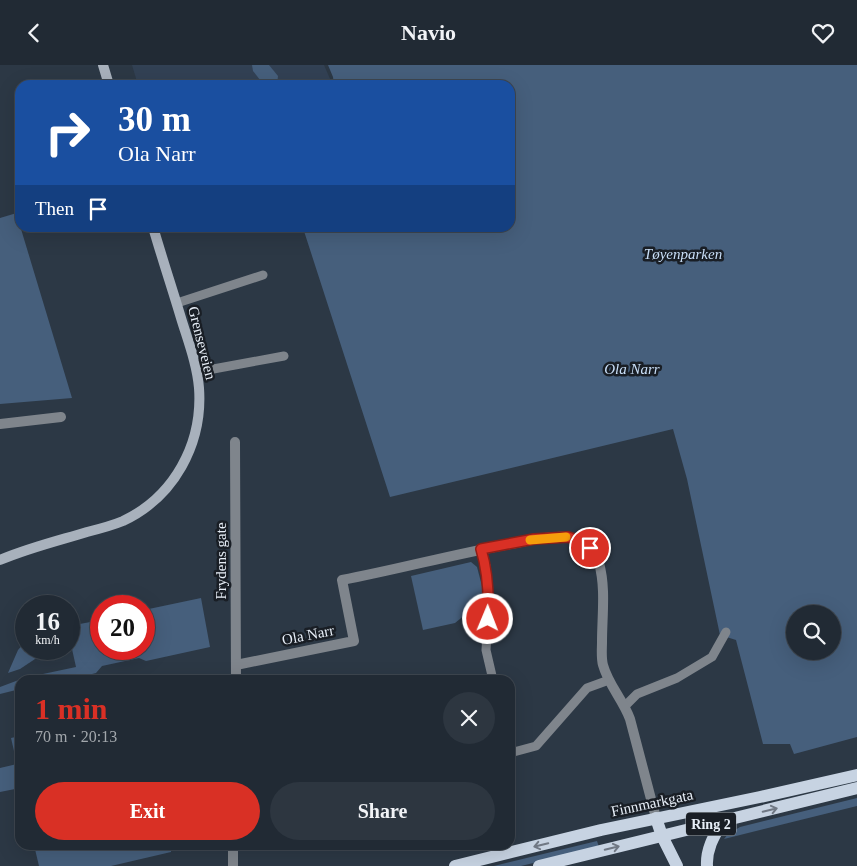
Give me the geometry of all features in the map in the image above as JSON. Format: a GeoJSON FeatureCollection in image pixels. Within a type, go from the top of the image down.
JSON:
{"type":"FeatureCollection","features":[{"type":"Feature","properties":{"kind":"main road"},"geometry":{"type":"LineString","coordinates":[[103,65],[108,80]]}},
{"type":"Feature","properties":{"kind":"main road","name":"Grenseveien"},"geometry":{"type":"LineString","coordinates":[[0,560],[18,552],[108,527],[138,513],[164,491],[188,456],[195,435],[199,412],[199,387],[155,232]]}},
{"type":"Feature","properties":{"kind":"main road","name":"Finnmarkgata"},"geometry":{"type":"LineString","coordinates":[[455,866],[857,775]]}},
{"type":"Feature","properties":{"kind":"main road","name":"Ring 2"},"geometry":{"type":"LineString","coordinates":[[539,866],[857,788]]}},
{"type":"Feature","properties":{"kind":"main road"},"geometry":{"type":"LineString","coordinates":[[656,819],[662,836],[678,866]]}},
{"type":"Feature","properties":{"kind":"main road"},"geometry":{"type":"LineString","coordinates":[[707,866],[709,846],[722,822]]}},
{"type":"Feature","properties":{"kind":"main road"},"geometry":{"type":"LineString","coordinates":[[564,860],[580,866]]}},
{"type":"Feature","properties":{"kind":"street"},"geometry":{"type":"LineString","coordinates":[[0,424],[61,417]]}},
{"type":"Feature","properties":{"kind":"street","name":"Frydens gate"},"geometry":{"type":"LineString","coordinates":[[235,442],[236,675]]}},
{"type":"Feature","properties":{"kind":"street","name":"Ola Narr"},"geometry":{"type":"LineString","coordinates":[[236,665],[354,641],[342,580],[534,539],[568,537],[580,541],[590,548],[598,561],[602,581],[602,664],[625,706],[656,819]]}},
{"type":"Feature","properties":{"kind":"street"},"geometry":{"type":"LineString","coordinates":[[233,850],[233,866]]}},
{"type":"Feature","properties":{"kind":"lane"},"geometry":{"type":"LineString","coordinates":[[176,303],[263,275]]}},
{"type":"Feature","properties":{"kind":"lane"},"geometry":{"type":"LineString","coordinates":[[196,372],[284,356]]}},
{"type":"Feature","properties":{"kind":"lane"},"geometry":{"type":"LineString","coordinates":[[481,549],[486,566],[489,599],[486,650],[492,675]]}},
{"type":"Feature","properties":{"kind":"lane"},"geometry":{"type":"LineString","coordinates":[[625,706],[637,694],[677,678],[712,657],[726,632]]}},
{"type":"Feature","properties":{"kind":"lane"},"geometry":{"type":"LineString","coordinates":[[515,750],[536,746],[587,688],[610,679]]}},
{"type":"Feature","properties":{"kind":"shaded area"},"geometry":{"type":"Polygon","coordinates":[[[132,65],[324,65],[331,80],[136,80],[132,65]]]}},
{"type":"Feature","properties":{"kind":"green space"},"geometry":{"type":"Polygon","coordinates":[[[252,65],[269,65],[278,76],[278,80],[260,80],[253,71],[252,65]]]}},
{"type":"Feature","properties":{"kind":"green space","name":"Tøyenparken"},"geometry":{"type":"Polygon","coordinates":[[[328,65],[857,65],[857,737],[794,754],[790,744],[763,744],[736,640],[720,635],[687,479],[673,429],[390,497],[304,232],[515,232],[515,80],[333,80],[328,65]]]}},
{"type":"Feature","properties":{"kind":"green space"},"geometry":{"type":"Polygon","coordinates":[[[15,214],[15,232],[22,232],[72,398],[0,404],[0,218],[15,214]]]}},
{"type":"Feature","properties":{"kind":"green space"},"geometry":{"type":"Polygon","coordinates":[[[471,562],[477,567],[482,586],[482,601],[455,623],[423,630],[411,576],[471,562]]]}},
{"type":"Feature","properties":{"kind":"green space"},"geometry":{"type":"Polygon","coordinates":[[[201,598],[210,647],[155,659],[155,608],[201,598]]]}},
{"type":"Feature","properties":{"kind":"green space"},"geometry":{"type":"Polygon","coordinates":[[[90,622],[90,660],[130,660],[102,666],[96,673],[88,675],[38,675],[76,667],[74,660],[80,660],[80,624],[90,622]]]}},
{"type":"Feature","properties":{"kind":"green space"},"geometry":{"type":"Polygon","coordinates":[[[15,657],[15,660],[34,660],[20,669],[8,673],[15,657]]]}},
{"type":"Feature","properties":{"kind":"green space"},"geometry":{"type":"Polygon","coordinates":[[[15,681],[15,690],[0,694],[0,687],[15,681]]]}},
{"type":"Feature","properties":{"kind":"green space"},"geometry":{"type":"Polygon","coordinates":[[[15,737],[15,755],[11,738],[15,737]]]}},
{"type":"Feature","properties":{"kind":"green space"},"geometry":{"type":"Polygon","coordinates":[[[15,764],[15,789],[0,792],[0,768],[15,764]]]}},
{"type":"Feature","properties":{"kind":"green space"},"geometry":{"type":"Polygon","coordinates":[[[857,798],[857,806],[724,839],[728,834],[740,827],[857,798]]]}},
{"type":"Feature","properties":{"kind":"green space"},"geometry":{"type":"Polygon","coordinates":[[[597,841],[599,847],[521,866],[494,866],[597,841]]]}},
{"type":"Feature","properties":{"kind":"green space"},"geometry":{"type":"Polygon","coordinates":[[[35,850],[171,850],[171,852],[111,866],[39,866],[35,850]]]}},
{"type":"Feature","properties":{"kind":"slow traffic"},"geometry":{"type":"LineString","coordinates":[[530,540],[566,537]]}},
{"type":"Feature","properties":{"kind":"route"},"geometry":{"type":"LineString","coordinates":[[488,619],[488,582],[481,549],[534,539],[568,537],[580,541],[590,548]]}}]}
